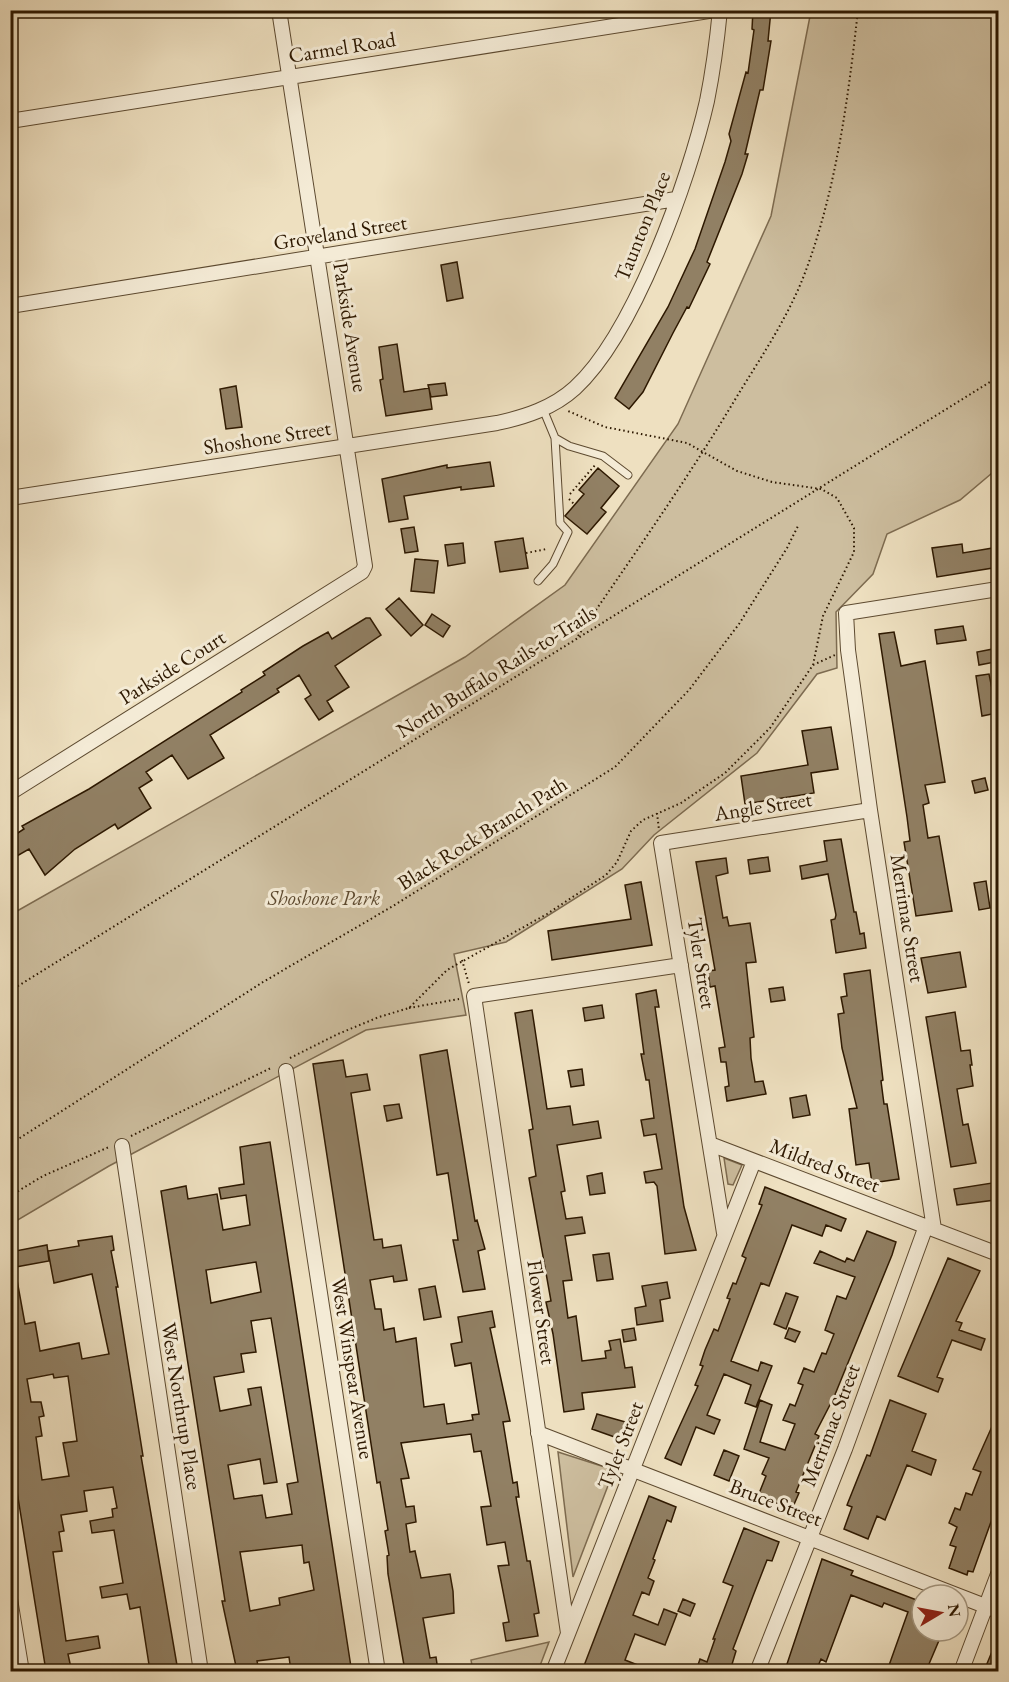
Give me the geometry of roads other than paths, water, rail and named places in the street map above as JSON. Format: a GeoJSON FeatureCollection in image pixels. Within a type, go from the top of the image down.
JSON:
{"type":"FeatureCollection","features":[{"type":"Feature","properties":{"kind":"street","name":"Parkside Avenue"},"geometry":{"type":"LineString","coordinates":[[279,10],[366,560],[362,572],[356,576]]}},
{"type":"Feature","properties":{"kind":"street","name":"Carmel Road"},"geometry":{"type":"LineString","coordinates":[[10,121],[715,10]]}},
{"type":"Feature","properties":{"kind":"street","name":"Taunton Place"},"geometry":{"type":"LineString","coordinates":[[529,415],[543,409],[574,389],[605,351],[641,286],[676,199],[707,100],[720,10]]}},
{"type":"Feature","properties":{"kind":"street","name":"Groveland Street"},"geometry":{"type":"LineString","coordinates":[[10,306],[676,199]]}},
{"type":"Feature","properties":{"kind":"street","name":"Shoshone Street"},"geometry":{"type":"LineString","coordinates":[[10,498],[497,423],[529,415]]}},
{"type":"Feature","properties":{"kind":"street","name":"Parkside Court"},"geometry":{"type":"LineString","coordinates":[[10,793],[356,576]]}},
{"type":"Feature","properties":{"kind":"street","name":"Merrimac Street"},"geometry":{"type":"LineString","coordinates":[[757,1671],[930,1227],[843,608],[999,589]]}},
{"type":"Feature","properties":{"kind":"street","name":"Angle Street"},"geometry":{"type":"LineString","coordinates":[[660,836],[870,810]]}},
{"type":"Feature","properties":{"kind":"street","name":"Tyler Street"},"geometry":{"type":"LineString","coordinates":[[660,836],[724,1233]]}},
{"type":"Feature","properties":{"kind":"street","name":"Flower Street"},"geometry":{"type":"LineString","coordinates":[[568,1633],[472,994],[681,965]]}},
{"type":"Feature","properties":{"kind":"street","name":"West Winspear Avenue"},"geometry":{"type":"LineString","coordinates":[[283,1066],[378,1671]]}},
{"type":"Feature","properties":{"kind":"street","name":"West Northrup Place"},"geometry":{"type":"LineString","coordinates":[[122,1143],[201,1671]]}},
{"type":"Feature","properties":{"kind":"street","name":"Mildred Street"},"geometry":{"type":"LineString","coordinates":[[710,1144],[999,1254]]}},
{"type":"Feature","properties":{"kind":"street","name":"Tyler Street"},"geometry":{"type":"LineString","coordinates":[[553,1671],[754,1161]]}},
{"type":"Feature","properties":{"kind":"street","name":"Bruce Street"},"geometry":{"type":"LineString","coordinates":[[538,1433],[992,1608]]}},
{"type":"Feature","properties":{"kind":"street"},"geometry":{"type":"LineString","coordinates":[[961,1671],[992,1608],[999,1574]]}},
{"type":"Feature","properties":{"kind":"street"},"geometry":{"type":"LineString","coordinates":[[10,1599],[22,1671]]}},
{"type":"Feature","properties":{"kind":"lane"},"geometry":{"type":"LineString","coordinates":[[538,581],[553,564],[568,532],[560,523],[555,438],[543,409]]}},
{"type":"Feature","properties":{"kind":"lane"},"geometry":{"type":"LineString","coordinates":[[555,438],[569,446],[603,456],[628,476]]}},
{"type":"Feature","properties":{"kind":"park label","name":"Shoshone Park"},"geometry":{"type":"Point","coordinates":[324,897]}}]}
